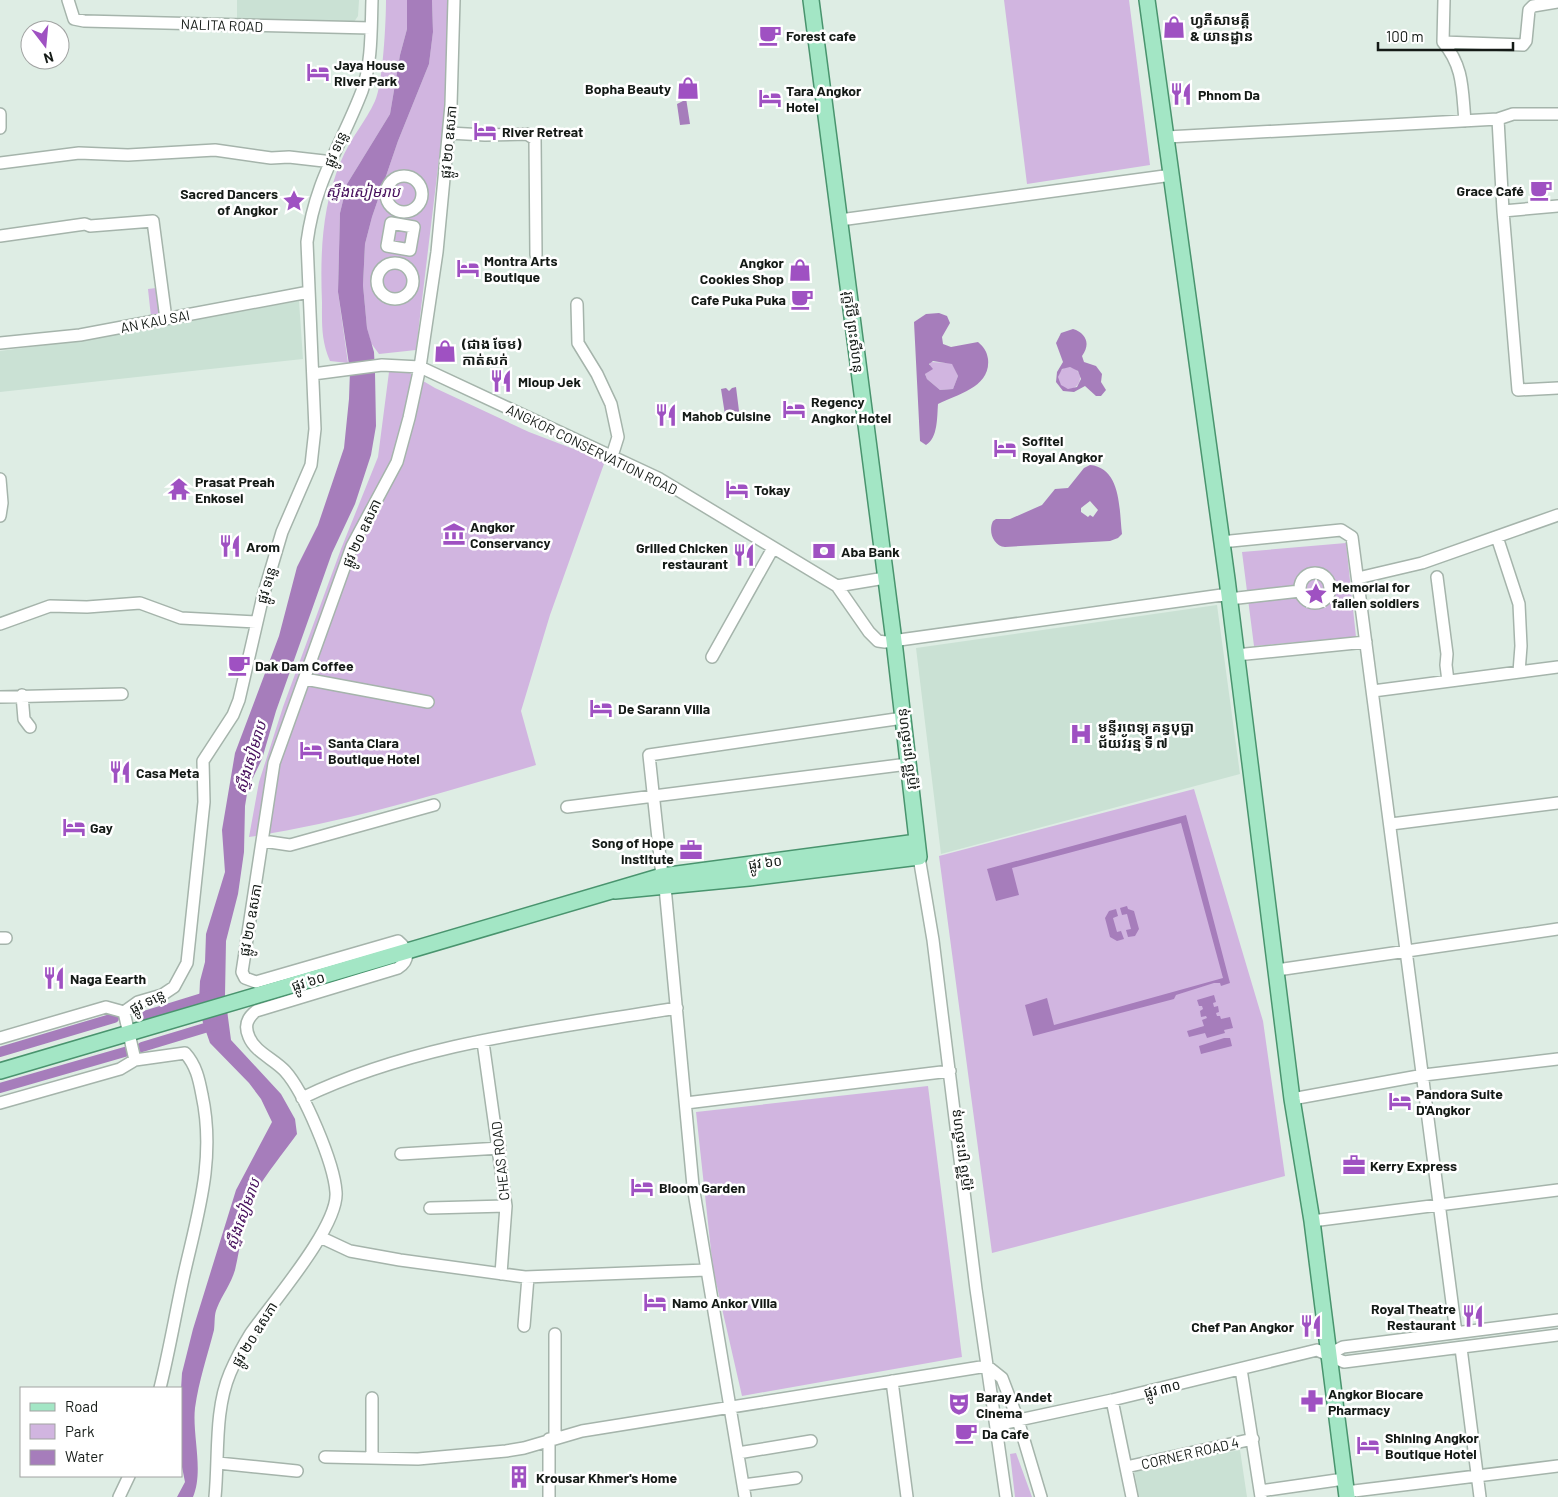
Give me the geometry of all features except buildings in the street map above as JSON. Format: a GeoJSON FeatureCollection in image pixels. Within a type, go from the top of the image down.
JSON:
{"type":"FeatureCollection","features":[{"type":"Feature","properties":{"kind":"main road","name":"រុក្ខវិថី ព្រះសីហនុ"},"geometry":{"type":"LineString","coordinates":[[811,0],[894,641],[918,849]]}},
{"type":"Feature","properties":{"kind":"main road"},"geometry":{"type":"LineString","coordinates":[[1147,0],[1229,596],[1292,1099],[1312,1221],[1327,1355],[1346,1489]]}},
{"type":"Feature","properties":{"kind":"main road","name":"ផ្លូវ ៦០"},"geometry":{"type":"LineString","coordinates":[[0,1071],[615,891],[664,881],[918,849]]}},
{"type":"Feature","properties":{"kind":"street","name":"NALITA ROAD"},"geometry":{"type":"LineString","coordinates":[[68,0],[74,20],[371,28]]}},
{"type":"Feature","properties":{"kind":"street","name":"ផ្លូវ ទន្លេ"},"geometry":{"type":"LineString","coordinates":[[0,1038],[106,1007],[124,1012],[138,1002],[162,995],[174,988],[187,963],[204,802],[203,761],[233,715],[245,681],[257,622],[282,532],[304,485],[311,465],[315,429],[307,242],[310,213],[328,163],[362,91],[368,71],[372,0]]}},
{"type":"Feature","properties":{"kind":"street","name":"ផ្លូវ ២០ ឧសភា"},"geometry":{"type":"LineString","coordinates":[[215,1497],[222,1399],[232,1368],[251,1334],[320,1237],[334,1212],[336,1187],[320,1139],[302,1098],[284,1070],[253,1044],[249,1038],[247,1023],[250,1016],[256,1011],[398,968],[406,961],[406,952],[398,941],[389,942],[256,982],[245,978],[242,965],[274,763],[352,546],[402,447],[420,367],[437,252],[449,132],[454,0]]}},
{"type":"Feature","properties":{"kind":"street"},"geometry":{"type":"LineString","coordinates":[[1444,0],[1443,42],[1454,56],[1460,72],[1465,121]]}},
{"type":"Feature","properties":{"kind":"street"},"geometry":{"type":"LineString","coordinates":[[1443,42],[1522,45],[1526,41],[1529,10],[1534,6],[1558,2]]}},
{"type":"Feature","properties":{"kind":"street"},"geometry":{"type":"LineString","coordinates":[[1167,137],[1498,119],[1513,114],[1558,114]]}},
{"type":"Feature","properties":{"kind":"street"},"geometry":{"type":"LineString","coordinates":[[1498,119],[1503,211],[1518,390],[1558,388]]}},
{"type":"Feature","properties":{"kind":"street"},"geometry":{"type":"LineString","coordinates":[[449,132],[486,135],[526,134],[535,139],[536,255]]}},
{"type":"Feature","properties":{"kind":"street"},"geometry":{"type":"LineString","coordinates":[[0,163],[79,153],[128,155],[215,150],[240,155],[271,158],[289,157],[328,163]]}},
{"type":"Feature","properties":{"kind":"street"},"geometry":{"type":"LineString","coordinates":[[840,220],[1172,176]]}},
{"type":"Feature","properties":{"kind":"street"},"geometry":{"type":"LineString","coordinates":[[1503,211],[1558,206]]}},
{"type":"Feature","properties":{"kind":"street"},"geometry":{"type":"LineString","coordinates":[[0,236],[85,224],[90,226],[153,221],[166,319]]}},
{"type":"Feature","properties":{"kind":"street","name":"AN KAU SAI"},"geometry":{"type":"LineString","coordinates":[[0,342],[80,335],[309,292]]}},
{"type":"Feature","properties":{"kind":"street"},"geometry":{"type":"LineString","coordinates":[[577,304],[578,343],[597,374],[611,404],[618,437],[612,456]]}},
{"type":"Feature","properties":{"kind":"street"},"geometry":{"type":"LineString","coordinates":[[313,374],[382,365],[420,367]]}},
{"type":"Feature","properties":{"kind":"street","name":"ANGKOR CONSERVATION ROAD"},"geometry":{"type":"LineString","coordinates":[[420,367],[658,478],[837,586]]}},
{"type":"Feature","properties":{"kind":"street"},"geometry":{"type":"LineString","coordinates":[[0,479],[2,503],[0,516]]}},
{"type":"Feature","properties":{"kind":"street"},"geometry":{"type":"LineString","coordinates":[[1358,578],[1422,563],[1558,515]]}},
{"type":"Feature","properties":{"kind":"street"},"geometry":{"type":"LineString","coordinates":[[1221,542],[1342,530],[1352,537],[1408,949],[1456,1333]]}},
{"type":"Feature","properties":{"kind":"street"},"geometry":{"type":"LineString","coordinates":[[1497,537],[1519,604],[1521,646],[1519,672]]}},
{"type":"Feature","properties":{"kind":"street"},"geometry":{"type":"LineString","coordinates":[[712,657],[773,548]]}},
{"type":"Feature","properties":{"kind":"street"},"geometry":{"type":"LineString","coordinates":[[1437,577],[1448,654],[1446,666],[1448,681]]}},
{"type":"Feature","properties":{"kind":"street"},"geometry":{"type":"LineString","coordinates":[[885,578],[837,586],[869,632],[878,641],[894,641],[1229,596],[1300,591]]}},
{"type":"Feature","properties":{"kind":"street"},"geometry":{"type":"LineString","coordinates":[[0,624],[50,606],[87,607],[140,603],[181,618],[257,622]]}},
{"type":"Feature","properties":{"kind":"street"},"geometry":{"type":"LineString","coordinates":[[1236,655],[1366,642]]}},
{"type":"Feature","properties":{"kind":"street"},"geometry":{"type":"LineString","coordinates":[[1373,691],[1558,668]]}},
{"type":"Feature","properties":{"kind":"street"},"geometry":{"type":"LineString","coordinates":[[305,679],[428,702]]}},
{"type":"Feature","properties":{"kind":"street"},"geometry":{"type":"LineString","coordinates":[[0,697],[122,694]]}},
{"type":"Feature","properties":{"kind":"street"},"geometry":{"type":"LineString","coordinates":[[22,695],[24,719],[30,727]]}},
{"type":"Feature","properties":{"kind":"street"},"geometry":{"type":"LineString","coordinates":[[796,1478],[744,1491],[693,1186],[678,1008],[649,755],[903,718]]}},
{"type":"Feature","properties":{"kind":"street"},"geometry":{"type":"LineString","coordinates":[[567,807],[908,764]]}},
{"type":"Feature","properties":{"kind":"street"},"geometry":{"type":"LineString","coordinates":[[1391,824],[1558,803]]}},
{"type":"Feature","properties":{"kind":"street"},"geometry":{"type":"LineString","coordinates":[[263,841],[290,845],[434,805]]}},
{"type":"Feature","properties":{"kind":"street","name":"រុក្ខវិថី ព្រះសីហនុ"},"geometry":{"type":"LineString","coordinates":[[918,849],[933,940],[987,1366],[1006,1497]]}},
{"type":"Feature","properties":{"kind":"street"},"geometry":{"type":"LineString","coordinates":[[1277,970],[1408,949],[1558,929]]}},
{"type":"Feature","properties":{"kind":"street"},"geometry":{"type":"LineString","coordinates":[[302,1098],[361,1073],[388,1064],[483,1042],[678,1008]]}},
{"type":"Feature","properties":{"kind":"street"},"geometry":{"type":"LineString","coordinates":[[124,1012],[135,1060]]}},
{"type":"Feature","properties":{"kind":"street","name":"CHEAS ROAD"},"geometry":{"type":"LineString","coordinates":[[430,1208],[506,1206],[500,1148],[483,1042]]}},
{"type":"Feature","properties":{"kind":"street"},"geometry":{"type":"LineString","coordinates":[[0,1103],[120,1069],[135,1060],[185,1053],[191,1060],[199,1079],[209,1136],[203,1192],[160,1387]]}},
{"type":"Feature","properties":{"kind":"street"},"geometry":{"type":"LineString","coordinates":[[1292,1099],[1424,1075],[1558,1059]]}},
{"type":"Feature","properties":{"kind":"street"},"geometry":{"type":"LineString","coordinates":[[686,1103],[950,1071]]}},
{"type":"Feature","properties":{"kind":"street"},"geometry":{"type":"LineString","coordinates":[[401,1154],[500,1148]]}},
{"type":"Feature","properties":{"kind":"street"},"geometry":{"type":"LineString","coordinates":[[1312,1221],[1558,1190]]}},
{"type":"Feature","properties":{"kind":"street"},"geometry":{"type":"LineString","coordinates":[[501,1274],[506,1206]]}},
{"type":"Feature","properties":{"kind":"street"},"geometry":{"type":"LineString","coordinates":[[320,1237],[350,1251],[528,1277],[706,1270]]}},
{"type":"Feature","properties":{"kind":"street"},"geometry":{"type":"LineString","coordinates":[[524,1326],[528,1277]]}},
{"type":"Feature","properties":{"kind":"street","name":"ផ្លូវ ៣០"},"geometry":{"type":"LineString","coordinates":[[1327,1355],[1343,1348],[1558,1320]]}},
{"type":"Feature","properties":{"kind":"street"},"geometry":{"type":"LineString","coordinates":[[549,1497],[555,1334]]}},
{"type":"Feature","properties":{"kind":"street","name":"ផ្លូវ ៣០"},"geometry":{"type":"LineString","coordinates":[[996,1425],[1112,1400],[1317,1350],[1344,1362],[1558,1335]]}},
{"type":"Feature","properties":{"kind":"street"},"geometry":{"type":"LineString","coordinates":[[1461,1348],[1480,1497]]}},
{"type":"Feature","properties":{"kind":"street"},"geometry":{"type":"LineString","coordinates":[[325,1457],[418,1459],[506,1451],[524,1448],[552,1438],[987,1366],[1002,1378],[1018,1420],[1041,1497]]}},
{"type":"Feature","properties":{"kind":"street"},"geometry":{"type":"LineString","coordinates":[[1241,1369],[1261,1494],[1346,1489],[1558,1466]]}},
{"type":"Feature","properties":{"kind":"street"},"geometry":{"type":"LineString","coordinates":[[892,1381],[907,1497]]}},
{"type":"Feature","properties":{"kind":"street"},"geometry":{"type":"LineString","coordinates":[[372,1398],[372,1458]]}},
{"type":"Feature","properties":{"kind":"street"},"geometry":{"type":"LineString","coordinates":[[1112,1400],[1132,1497]]}},
{"type":"Feature","properties":{"kind":"street","name":"CORNER ROAD 4"},"geometry":{"type":"LineString","coordinates":[[1126,1467],[1253,1439]]}},
{"type":"Feature","properties":{"kind":"street"},"geometry":{"type":"LineString","coordinates":[[738,1453],[811,1441]]}},
{"type":"Feature","properties":{"kind":"street"},"geometry":{"type":"LineString","coordinates":[[218,1463],[297,1472]]}},
{"type":"Feature","properties":{"kind":"street"},"geometry":{"type":"LineString","coordinates":[[119,1497],[128,1477]]}},
{"type":"Feature","properties":{"kind":"shaded area"},"geometry":{"type":"Polygon","coordinates":[[[237,0],[359,0],[358,16],[354,22],[237,20],[237,0]]]}},
{"type":"Feature","properties":{"kind":"shaded area"},"geometry":{"type":"Polygon","coordinates":[[[299,301],[303,359],[0,392],[0,351],[90,339],[299,301]]]}},
{"type":"Feature","properties":{"kind":"shaded area","name":"មន្ទីរពេទ្យ គន្ធបុប្ផា ជ័យវ័រន្ម ទី ៧"},"geometry":{"type":"Polygon","coordinates":[[[1217,605],[1240,774],[941,854],[916,648],[1217,605]]]}},
{"type":"Feature","properties":{"kind":"shaded area"},"geometry":{"type":"Polygon","coordinates":[[[1240,1450],[1247,1497],[1139,1497],[1134,1469],[1240,1450]]]}},
{"type":"Feature","properties":{"kind":"green space"},"geometry":{"type":"Polygon","coordinates":[[[386,0],[407,0],[407,29],[400,55],[390,114],[347,184],[340,213],[338,292],[348,363],[330,361],[325,346],[322,325],[321,266],[326,212],[341,161],[378,93],[384,52],[386,0]]]}},
{"type":"Feature","properties":{"kind":"green space"},"geometry":{"type":"Polygon","coordinates":[[[432,0],[449,0],[445,109],[416,350],[379,354],[371,343],[367,328],[363,285],[365,244],[372,217],[398,141],[429,64],[433,32],[432,0]]]}},
{"type":"Feature","properties":{"kind":"green space"},"geometry":{"type":"Polygon","coordinates":[[[1004,0],[1129,0],[1150,165],[1027,184],[1004,0]]]}},
{"type":"Feature","properties":{"kind":"green space"},"geometry":{"type":"Polygon","coordinates":[[[156,288],[161,314],[151,317],[148,289],[156,288]]]}},
{"type":"Feature","properties":{"kind":"green space"},"geometry":{"type":"Polygon","coordinates":[[[930,362],[952,363],[958,376],[953,389],[940,390],[927,379],[925,374],[930,370],[930,362]]]}},
{"type":"Feature","properties":{"kind":"green space"},"geometry":{"type":"Polygon","coordinates":[[[1069,367],[1077,370],[1080,378],[1077,386],[1069,389],[1061,386],[1058,378],[1061,370],[1069,367]]]}},
{"type":"Feature","properties":{"kind":"green space"},"geometry":{"type":"Polygon","coordinates":[[[389,372],[408,372],[435,388],[529,432],[605,461],[550,615],[521,711],[536,765],[358,815],[249,837],[259,782],[283,707],[341,549],[378,457],[389,372]]]}},
{"type":"Feature","properties":{"kind":"green space"},"geometry":{"type":"Polygon","coordinates":[[[1346,543],[1356,637],[1254,646],[1242,552],[1346,543]]]}},
{"type":"Feature","properties":{"kind":"green space"},"geometry":{"type":"Polygon","coordinates":[[[1194,789],[1263,1021],[1285,1176],[992,1253],[939,856],[1194,789]]]}},
{"type":"Feature","properties":{"kind":"green space"},"geometry":{"type":"Polygon","coordinates":[[[928,1086],[962,1357],[742,1396],[713,1269],[696,1112],[928,1086]]]}},
{"type":"Feature","properties":{"kind":"green space"},"geometry":{"type":"Polygon","coordinates":[[[1016,1453],[1032,1497],[1015,1497],[1010,1454],[1016,1453]]]}},
{"type":"Feature","properties":{"kind":"water","name":"ស្ទឹងសៀមរាប"},"geometry":{"type":"Polygon","coordinates":[[[407,0],[432,0],[433,32],[429,64],[398,141],[372,217],[365,244],[363,285],[367,328],[374,352],[375,373],[376,426],[371,455],[355,504],[332,553],[276,711],[262,759],[248,788],[245,806],[244,852],[238,894],[226,941],[225,995],[231,1040],[281,1094],[295,1119],[297,1134],[255,1193],[248,1211],[235,1270],[216,1310],[214,1330],[195,1408],[198,1465],[196,1487],[193,1497],[177,1497],[185,1482],[182,1467],[182,1373],[193,1329],[236,1190],[272,1122],[261,1099],[249,1083],[210,1043],[199,1003],[200,981],[205,962],[206,934],[225,872],[222,830],[235,753],[279,636],[297,567],[318,525],[344,448],[350,371],[338,292],[340,213],[347,184],[390,114],[400,55],[407,29],[407,0]]]}},
{"type":"Feature","properties":{"kind":"water"},"geometry":{"type":"Polygon","coordinates":[[[686,98],[690,124],[680,125],[677,104],[686,98]]]}},
{"type":"Feature","properties":{"kind":"water"},"geometry":{"type":"Polygon","coordinates":[[[939,313],[947,316],[950,323],[942,337],[943,344],[951,347],[978,342],[987,354],[988,369],[979,383],[972,388],[938,404],[935,432],[930,442],[926,445],[920,441],[914,322],[926,314],[939,313]],[[933,361],[929,364],[933,369],[925,374],[927,379],[940,390],[953,389],[958,376],[952,364],[933,361]]]}},
{"type":"Feature","properties":{"kind":"water"},"geometry":{"type":"Polygon","coordinates":[[[1073,329],[1081,333],[1086,339],[1085,352],[1082,356],[1084,362],[1096,366],[1102,374],[1101,382],[1106,390],[1101,396],[1096,396],[1085,386],[1074,392],[1063,391],[1056,382],[1057,372],[1063,362],[1056,343],[1061,333],[1073,329]],[[1070,367],[1062,369],[1058,377],[1061,385],[1068,389],[1077,387],[1081,379],[1078,371],[1070,367]]]}},
{"type":"Feature","properties":{"kind":"water"},"geometry":{"type":"Polygon","coordinates":[[[736,387],[740,419],[726,421],[721,389],[726,388],[729,391],[736,387]]]}},
{"type":"Feature","properties":{"kind":"water"},"geometry":{"type":"Polygon","coordinates":[[[1090,465],[1100,468],[1108,474],[1113,482],[1119,503],[1122,534],[1118,538],[1110,541],[1005,547],[997,544],[991,533],[993,521],[996,519],[1010,519],[1042,505],[1055,489],[1068,488],[1084,468],[1090,465]],[[1090,501],[1081,508],[1081,512],[1088,517],[1090,515],[1093,517],[1098,510],[1090,501]]]}},
{"type":"Feature","properties":{"kind":"water"},"geometry":{"type":"Polygon","coordinates":[[[1186,815],[1230,983],[1221,986],[1220,983],[1214,983],[1176,995],[1174,999],[1033,1036],[1025,1005],[1047,998],[1054,1025],[1223,978],[1181,823],[1012,868],[1019,895],[996,901],[987,869],[1186,815]]]}},
{"type":"Feature","properties":{"kind":"water"},"geometry":{"type":"Polygon","coordinates":[[[1127,906],[1128,909],[1134,911],[1139,929],[1135,936],[1128,937],[1126,930],[1131,929],[1127,914],[1122,915],[1120,908],[1127,906]]]}},
{"type":"Feature","properties":{"kind":"water"},"geometry":{"type":"Polygon","coordinates":[[[1116,909],[1118,916],[1113,918],[1117,932],[1121,931],[1124,939],[1117,941],[1110,937],[1105,918],[1109,911],[1116,909]]]}},
{"type":"Feature","properties":{"kind":"water"},"geometry":{"type":"Polygon","coordinates":[[[1214,995],[1216,1002],[1213,1003],[1214,1007],[1218,1006],[1219,1012],[1216,1013],[1217,1016],[1220,1016],[1221,1019],[1230,1017],[1233,1028],[1224,1030],[1225,1033],[1207,1038],[1205,1033],[1189,1037],[1187,1031],[1204,1026],[1202,1020],[1207,1018],[1206,1016],[1201,1017],[1200,1011],[1203,1009],[1202,1006],[1199,1006],[1197,1000],[1214,995]]]}},
{"type":"Feature","properties":{"kind":"water"},"geometry":{"type":"Polygon","coordinates":[[[1230,1038],[1232,1046],[1201,1054],[1199,1046],[1230,1038]]]}},
{"type":"Feature","properties":{"kind":"waterway"},"geometry":{"type":"LineString","coordinates":[[144,1016],[212,995]]}},
{"type":"Feature","properties":{"kind":"waterway"},"geometry":{"type":"LineString","coordinates":[[0,1052],[114,1018]]}},
{"type":"Feature","properties":{"kind":"waterway"},"geometry":{"type":"LineString","coordinates":[[142,1047],[218,1024]]}},
{"type":"Feature","properties":{"kind":"waterway"},"geometry":{"type":"LineString","coordinates":[[0,1088],[128,1051]]}},
{"type":"Feature","properties":{"kind":"place","name":"ហ្វភីសាមគ្គី & យានដ្ឋាន"},"geometry":{"type":"Point","coordinates":[1174,27]}},
{"type":"Feature","properties":{"kind":"place","name":"Forest cafe"},"geometry":{"type":"Point","coordinates":[770,35]}},
{"type":"Feature","properties":{"kind":"place","name":"Jaya House River Park"},"geometry":{"type":"Point","coordinates":[318,72]}},
{"type":"Feature","properties":{"kind":"place","name":"Bopha Beauty"},"geometry":{"type":"Point","coordinates":[688,88]}},
{"type":"Feature","properties":{"kind":"place","name":"Phnom Da"},"geometry":{"type":"Point","coordinates":[1181,94]}},
{"type":"Feature","properties":{"kind":"place","name":"Tara Angkor Hotel"},"geometry":{"type":"Point","coordinates":[770,98]}},
{"type":"Feature","properties":{"kind":"place","name":"River Retreat"},"geometry":{"type":"Point","coordinates":[485,131]}},
{"type":"Feature","properties":{"kind":"place","name":"Grace Café"},"geometry":{"type":"Point","coordinates":[1541,190]}},
{"type":"Feature","properties":{"kind":"place","name":"Sacred Dancers of Angkor"},"geometry":{"type":"Point","coordinates":[294,201]}},
{"type":"Feature","properties":{"kind":"place","name":"Montra Arts Boutique"},"geometry":{"type":"Point","coordinates":[468,268]}},
{"type":"Feature","properties":{"kind":"place","name":"Angkor Cookies Shop"},"geometry":{"type":"Point","coordinates":[800,270]}},
{"type":"Feature","properties":{"kind":"place","name":"Cafe Puka Puka"},"geometry":{"type":"Point","coordinates":[802,299]}},
{"type":"Feature","properties":{"kind":"place","name":"(ជាង ចែម) កាត់សក់"},"geometry":{"type":"Point","coordinates":[445,351]}},
{"type":"Feature","properties":{"kind":"place","name":"Mloup Jek"},"geometry":{"type":"Point","coordinates":[501,381]}},
{"type":"Feature","properties":{"kind":"place","name":"Regency Angkor Hotel"},"geometry":{"type":"Point","coordinates":[794,409]}},
{"type":"Feature","properties":{"kind":"place","name":"Mahob Cuisine"},"geometry":{"type":"Point","coordinates":[666,415]}},
{"type":"Feature","properties":{"kind":"place","name":"Sofitel Royal Angkor"},"geometry":{"type":"Point","coordinates":[1005,448]}},
{"type":"Feature","properties":{"kind":"place","name":"Prasat Preah Enkosei"},"geometry":{"type":"Point","coordinates":[179,489]}},
{"type":"Feature","properties":{"kind":"place","name":"Tokay"},"geometry":{"type":"Point","coordinates":[737,489]}},
{"type":"Feature","properties":{"kind":"place","name":"Angkor Conservancy"},"geometry":{"type":"Point","coordinates":[454,534]}},
{"type":"Feature","properties":{"kind":"place","name":"Arom"},"geometry":{"type":"Point","coordinates":[230,546]}},
{"type":"Feature","properties":{"kind":"place","name":"Aba Bank"},"geometry":{"type":"Point","coordinates":[824,551]}},
{"type":"Feature","properties":{"kind":"place","name":"Grilled Chicken restaurant"},"geometry":{"type":"Point","coordinates":[744,555]}},
{"type":"Feature","properties":{"kind":"place","name":"Memorial for fallen soldiers"},"geometry":{"type":"Point","coordinates":[1316,594]}},
{"type":"Feature","properties":{"kind":"place","name":"Dak Dam Coffee"},"geometry":{"type":"Point","coordinates":[239,665]}},
{"type":"Feature","properties":{"kind":"place","name":"De Sarann Villa"},"geometry":{"type":"Point","coordinates":[601,708]}},
{"type":"Feature","properties":{"kind":"place","name":"មន្ទីរពេទ្យ គន្ធបុប្ផា ជ័យវ័រន្ម ទី ៧"},"geometry":{"type":"Point","coordinates":[1081,734]}},
{"type":"Feature","properties":{"kind":"place","name":"Santa Clara Boutique Hotel"},"geometry":{"type":"Point","coordinates":[311,750]}},
{"type":"Feature","properties":{"kind":"place","name":"Casa Meta"},"geometry":{"type":"Point","coordinates":[120,772]}},
{"type":"Feature","properties":{"kind":"place","name":"Gay"},"geometry":{"type":"Point","coordinates":[74,827]}},
{"type":"Feature","properties":{"kind":"place","name":"Song of Hope institute"},"geometry":{"type":"Point","coordinates":[691,850]}},
{"type":"Feature","properties":{"kind":"place","name":"Naga Eearth"},"geometry":{"type":"Point","coordinates":[54,978]}},
{"type":"Feature","properties":{"kind":"place","name":"Pandora Suite D'Angkor"},"geometry":{"type":"Point","coordinates":[1400,1101]}},
{"type":"Feature","properties":{"kind":"place","name":"Kerry Express"},"geometry":{"type":"Point","coordinates":[1354,1165]}},
{"type":"Feature","properties":{"kind":"place","name":"Bloom Garden"},"geometry":{"type":"Point","coordinates":[642,1187]}},
{"type":"Feature","properties":{"kind":"place","name":"Namo Ankor Villa"},"geometry":{"type":"Point","coordinates":[655,1302]}},
{"type":"Feature","properties":{"kind":"place","name":"Royal Theatre Restaurant"},"geometry":{"type":"Point","coordinates":[1473,1316]}},
{"type":"Feature","properties":{"kind":"place","name":"Chef Pan Angkor"},"geometry":{"type":"Point","coordinates":[1311,1326]}},
{"type":"Feature","properties":{"kind":"place","name":"Angkor Biocare Pharmacy"},"geometry":{"type":"Point","coordinates":[1312,1401]}},
{"type":"Feature","properties":{"kind":"place","name":"Baray Andet Cinema"},"geometry":{"type":"Point","coordinates":[959,1404]}},
{"type":"Feature","properties":{"kind":"place","name":"Da Cafe"},"geometry":{"type":"Point","coordinates":[966,1433]}},
{"type":"Feature","properties":{"kind":"place","name":"Shining Angkor Boutique Hotel"},"geometry":{"type":"Point","coordinates":[1368,1445]}},
{"type":"Feature","properties":{"kind":"place","name":"Krousar Khmer's Home"},"geometry":{"type":"Point","coordinates":[519,1477]}}]}
